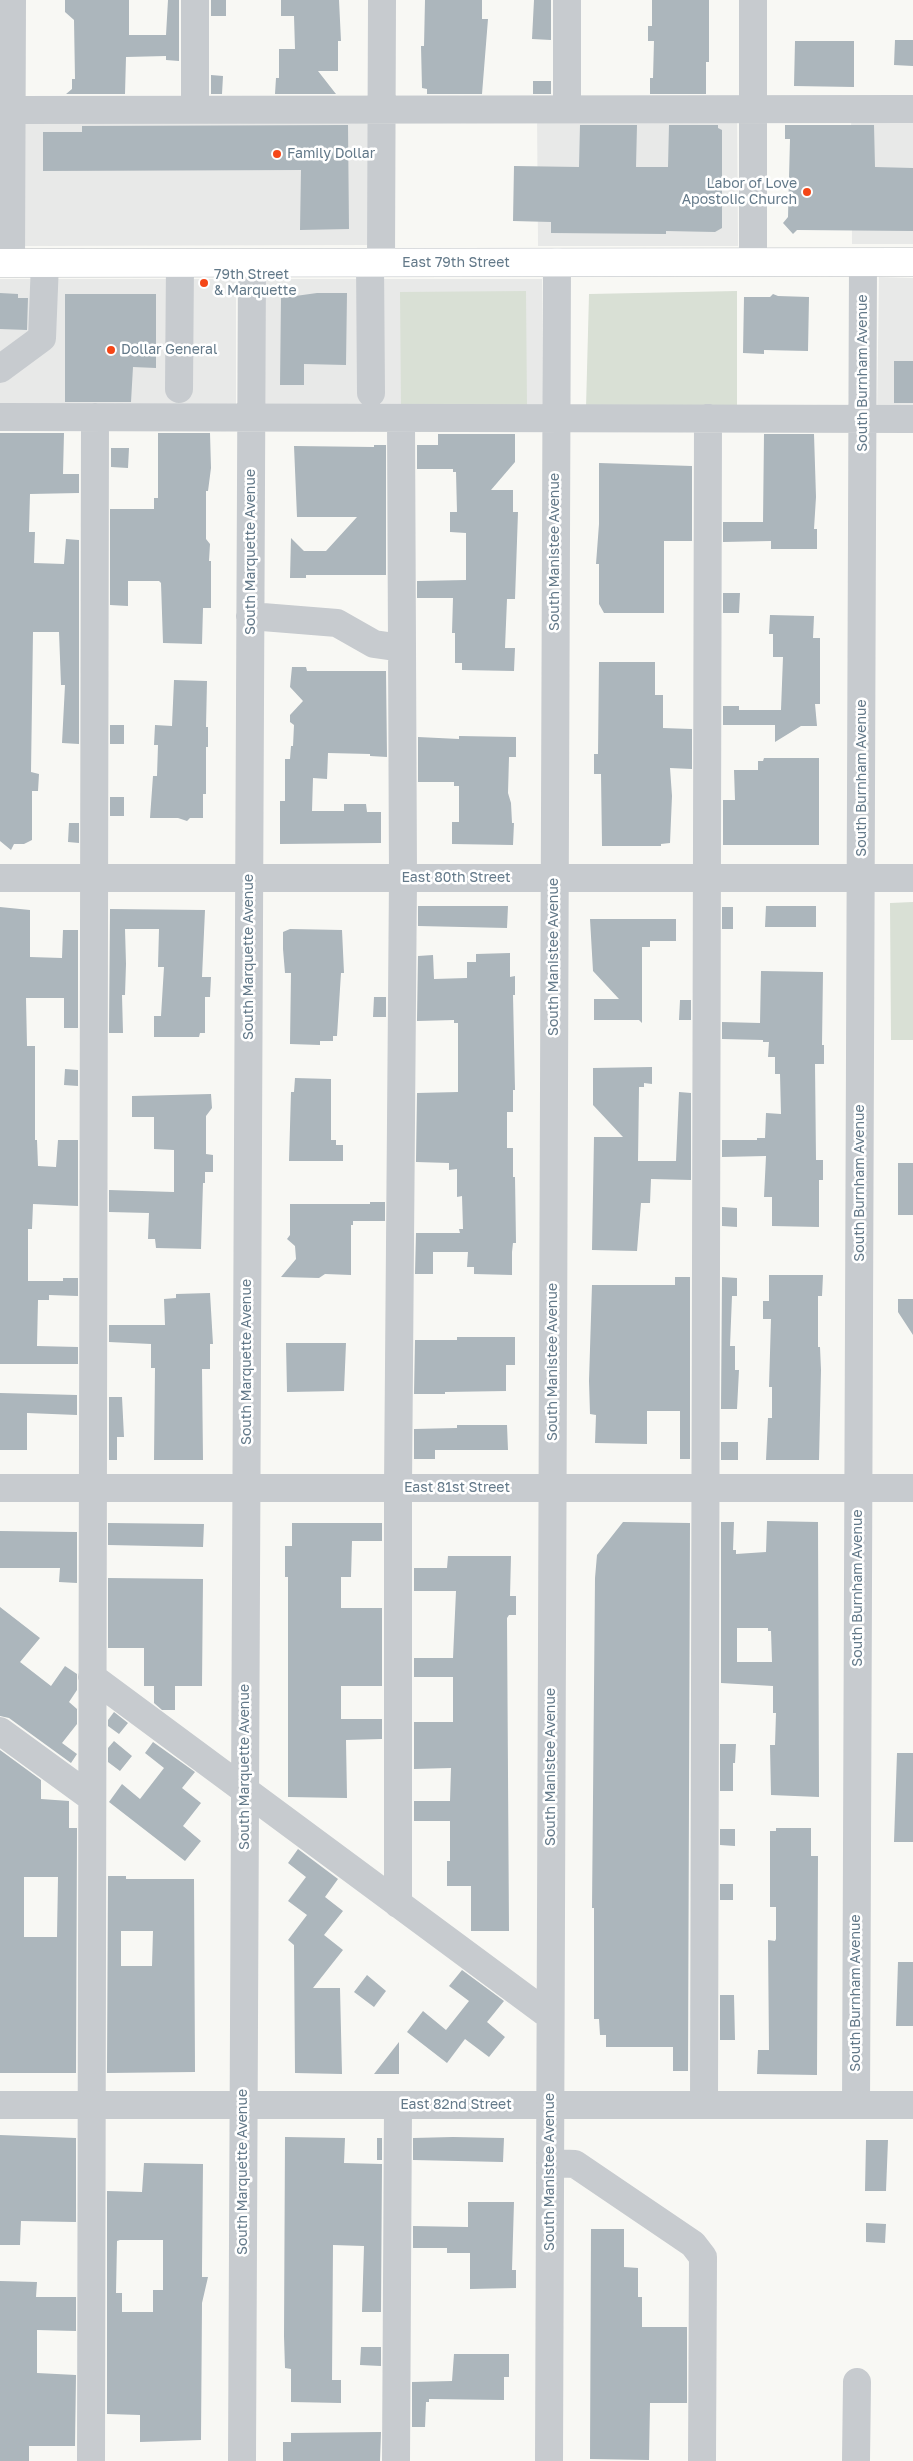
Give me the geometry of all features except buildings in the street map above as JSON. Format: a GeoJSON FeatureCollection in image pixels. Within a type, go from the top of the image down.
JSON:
{"type":"FeatureCollection","features":[{"type":"Feature","properties":{"kind":"main road","name":"East 79th Street"},"geometry":{"type":"LineString","coordinates":[[6,263],[913,262]]}},
{"type":"Feature","properties":{"kind":"street"},"geometry":{"type":"LineString","coordinates":[[6,263],[6,202],[12,110],[12,0]]}},
{"type":"Feature","properties":{"kind":"street"},"geometry":{"type":"LineString","coordinates":[[195,0],[195,110]]}},
{"type":"Feature","properties":{"kind":"street"},"geometry":{"type":"LineString","coordinates":[[371,393],[382,109],[382,0]]}},
{"type":"Feature","properties":{"kind":"street"},"geometry":{"type":"LineString","coordinates":[[567,0],[567,109]]}},
{"type":"Feature","properties":{"kind":"street"},"geometry":{"type":"LineString","coordinates":[[752,262],[754,0]]}},
{"type":"Feature","properties":{"kind":"street"},"geometry":{"type":"LineString","coordinates":[[12,110],[913,109]]}},
{"type":"Feature","properties":{"kind":"street","name":"South Manistee Avenue"},"geometry":{"type":"LineString","coordinates":[[549,2461],[556,262]]}},
{"type":"Feature","properties":{"kind":"street","name":"South Burnham Avenue"},"geometry":{"type":"LineString","coordinates":[[856,2105],[864,419],[863,262]]}},
{"type":"Feature","properties":{"kind":"street"},"geometry":{"type":"LineString","coordinates":[[0,369],[42,338],[44,263]]}},
{"type":"Feature","properties":{"kind":"street"},"geometry":{"type":"LineString","coordinates":[[179,389],[180,263]]}},
{"type":"Feature","properties":{"kind":"street","name":"South Marquette Avenue"},"geometry":{"type":"LineString","coordinates":[[242,2461],[252,263]]}},
{"type":"Feature","properties":{"kind":"street"},"geometry":{"type":"LineString","coordinates":[[0,417],[913,419]]}},
{"type":"Feature","properties":{"kind":"street"},"geometry":{"type":"LineString","coordinates":[[90,2461],[95,417]]}},
{"type":"Feature","properties":{"kind":"street"},"geometry":{"type":"LineString","coordinates":[[398,1904],[398,1488],[403,878],[401,418]]}},
{"type":"Feature","properties":{"kind":"street"},"geometry":{"type":"LineString","coordinates":[[704,2105],[708,418]]}},
{"type":"Feature","properties":{"kind":"street"},"geometry":{"type":"LineString","coordinates":[[250,616],[337,623],[374,644],[402,648]]}},
{"type":"Feature","properties":{"kind":"street","name":"East 80th Street"},"geometry":{"type":"LineString","coordinates":[[0,878],[913,878]]}},
{"type":"Feature","properties":{"kind":"street","name":"East 81st Street"},"geometry":{"type":"LineString","coordinates":[[0,1488],[913,1488]]}},
{"type":"Feature","properties":{"kind":"street"},"geometry":{"type":"LineString","coordinates":[[92,1677],[550,2016]]}},
{"type":"Feature","properties":{"kind":"street"},"geometry":{"type":"LineString","coordinates":[[0,1731],[92,1798]]}},
{"type":"Feature","properties":{"kind":"street","name":"East 82nd Street"},"geometry":{"type":"LineString","coordinates":[[0,2105],[913,2105]]}},
{"type":"Feature","properties":{"kind":"street"},"geometry":{"type":"LineString","coordinates":[[396,2461],[398,2105]]}},
{"type":"Feature","properties":{"kind":"street"},"geometry":{"type":"LineString","coordinates":[[550,2163],[575,2164],[693,2244],[703,2257],[702,2461]]}},
{"type":"Feature","properties":{"kind":"street"},"geometry":{"type":"LineString","coordinates":[[856,2461],[857,2382]]}},
{"type":"Feature","properties":{"kind":"shaded area"},"geometry":{"type":"Polygon","coordinates":[[[737,108],[738,246],[538,246],[537,109],[737,108]]]}},
{"type":"Feature","properties":{"kind":"shaded area"},"geometry":{"type":"Polygon","coordinates":[[[368,109],[368,245],[22,246],[20,110],[368,109]]]}},
{"type":"Feature","properties":{"kind":"shaded area"},"geometry":{"type":"Polygon","coordinates":[[[851,109],[913,109],[913,244],[852,244],[851,109]]]}},
{"type":"Feature","properties":{"kind":"shaded area"},"geometry":{"type":"Polygon","coordinates":[[[879,277],[913,278],[913,419],[877,419],[879,277]]]}},
{"type":"Feature","properties":{"kind":"shaded area"},"geometry":{"type":"Polygon","coordinates":[[[0,279],[236,279],[236,417],[0,417],[0,279]]]}},
{"type":"Feature","properties":{"kind":"shaded area"},"geometry":{"type":"Polygon","coordinates":[[[263,279],[542,279],[543,418],[262,417],[263,279]]]}},
{"type":"Feature","properties":{"kind":"shaded area"},"geometry":{"type":"Polygon","coordinates":[[[526,291],[527,406],[401,406],[400,292],[526,291]]]}},
{"type":"Feature","properties":{"kind":"shaded area"},"geometry":{"type":"Polygon","coordinates":[[[737,291],[737,407],[586,408],[589,294],[737,291]]]}},
{"type":"Feature","properties":{"kind":"shaded area"},"geometry":{"type":"Polygon","coordinates":[[[913,902],[913,1040],[891,1040],[890,903],[913,902]]]}},
{"type":"Feature","properties":{"kind":"place","name":"Family Dollar"},"geometry":{"type":"Point","coordinates":[277,154]}},
{"type":"Feature","properties":{"kind":"place","name":"Labor of Love Apostolic Church"},"geometry":{"type":"Point","coordinates":[807,192]}},
{"type":"Feature","properties":{"kind":"place","name":"79th Street & Marquette"},"geometry":{"type":"Point","coordinates":[204,283]}},
{"type":"Feature","properties":{"kind":"place","name":"Dollar General"},"geometry":{"type":"Point","coordinates":[111,350]}}]}
